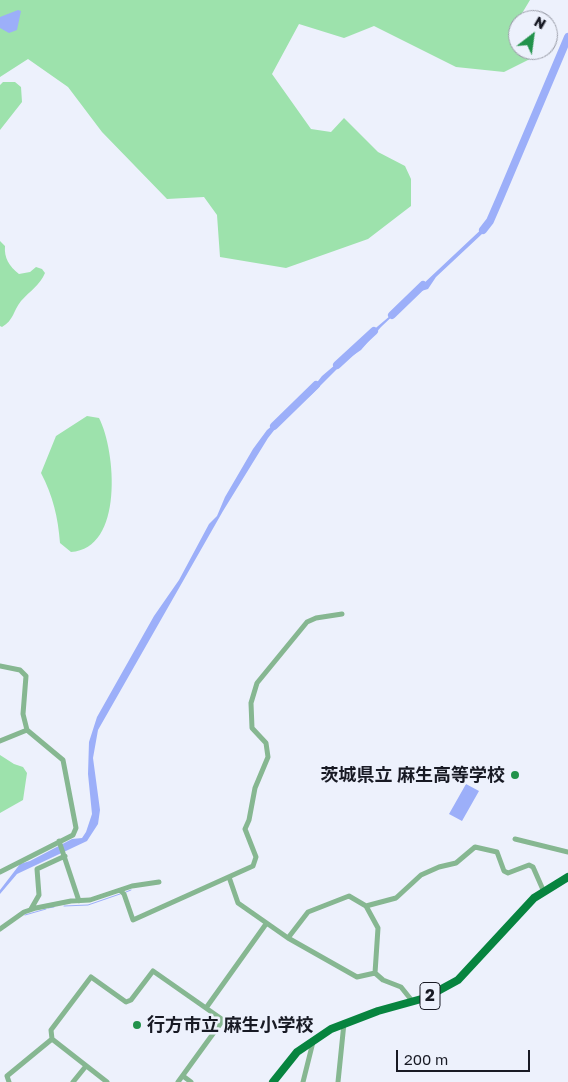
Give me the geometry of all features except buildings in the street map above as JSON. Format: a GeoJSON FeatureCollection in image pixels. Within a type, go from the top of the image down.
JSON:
{"type":"FeatureCollection","features":[{"type":"Feature","properties":{"kind":"main road","name":"2"},"geometry":{"type":"LineString","coordinates":[[273,1082],[297,1052],[314,1039],[344,1023],[425,998],[458,980],[534,898],[568,877]]}},
{"type":"Feature","properties":{"kind":"street"},"geometry":{"type":"LineString","coordinates":[[120,890],[124,894],[133,920],[253,866],[256,857],[245,829],[250,820],[255,788],[268,757],[266,743],[252,728],[251,703],[257,683],[307,622],[316,618],[342,614]]}},
{"type":"Feature","properties":{"kind":"street"},"geometry":{"type":"LineString","coordinates":[[0,666],[20,670],[26,676],[23,714],[27,730],[65,763],[76,831],[73,835],[0,872]]}},
{"type":"Feature","properties":{"kind":"street"},"geometry":{"type":"LineString","coordinates":[[0,740],[27,730]]}},
{"type":"Feature","properties":{"kind":"street"},"geometry":{"type":"LineString","coordinates":[[515,838],[568,852]]}},
{"type":"Feature","properties":{"kind":"street"},"geometry":{"type":"LineString","coordinates":[[59,842],[65,855],[79,901]]}},
{"type":"Feature","properties":{"kind":"street"},"geometry":{"type":"LineString","coordinates":[[366,906],[396,898],[421,875],[439,867],[456,863],[475,848],[497,852],[504,871],[508,873],[529,865],[533,867],[544,892]]}},
{"type":"Feature","properties":{"kind":"street"},"geometry":{"type":"LineString","coordinates":[[31,910],[39,894],[37,869],[65,855]]}},
{"type":"Feature","properties":{"kind":"street"},"geometry":{"type":"LineString","coordinates":[[229,877],[238,903],[266,924],[357,977],[375,973]]}},
{"type":"Feature","properties":{"kind":"street"},"geometry":{"type":"LineString","coordinates":[[0,929],[31,910],[90,900],[132,886],[158,882]]}},
{"type":"Feature","properties":{"kind":"street"},"geometry":{"type":"LineString","coordinates":[[288,938],[308,912],[349,896],[366,906],[378,928],[375,973]]}},
{"type":"Feature","properties":{"kind":"street"},"geometry":{"type":"LineString","coordinates":[[206,1008],[266,924]]}},
{"type":"Feature","properties":{"kind":"street"},"geometry":{"type":"LineString","coordinates":[[107,1082],[52,1039],[51,1030],[91,977],[126,1002],[131,1000],[153,971],[223,1020],[178,1082]]}},
{"type":"Feature","properties":{"kind":"street"},"geometry":{"type":"LineString","coordinates":[[375,973],[383,980],[401,987],[413,1002]]}},
{"type":"Feature","properties":{"kind":"street"},"geometry":{"type":"LineString","coordinates":[[338,1082],[344,1023]]}},
{"type":"Feature","properties":{"kind":"street"},"geometry":{"type":"LineString","coordinates":[[9,1082],[7,1076],[52,1039]]}},
{"type":"Feature","properties":{"kind":"street"},"geometry":{"type":"LineString","coordinates":[[303,1082],[314,1039]]}},
{"type":"Feature","properties":{"kind":"street"},"geometry":{"type":"LineString","coordinates":[[73,1082],[86,1066]]}},
{"type":"Feature","properties":{"kind":"street"},"geometry":{"type":"LineString","coordinates":[[183,1076],[192,1082]]}},
{"type":"Feature","properties":{"kind":"green space"},"geometry":{"type":"Polygon","coordinates":[[[0,0],[530,0],[524,10],[508,10],[508,60],[528,60],[504,72],[456,67],[374,26],[344,38],[299,24],[272,74],[311,129],[331,132],[344,118],[378,152],[405,166],[411,179],[411,206],[368,239],[286,268],[220,257],[217,215],[204,197],[167,199],[102,132],[68,87],[28,59],[0,77],[0,0]]]}},
{"type":"Feature","properties":{"kind":"green space"},"geometry":{"type":"Polygon","coordinates":[[[3,82],[15,82],[21,87],[22,102],[0,130],[0,85],[3,82]]]}},
{"type":"Feature","properties":{"kind":"green space"},"geometry":{"type":"Polygon","coordinates":[[[0,241],[5,246],[8,262],[19,274],[30,272],[36,267],[42,269],[45,273],[38,284],[18,305],[9,321],[2,327],[0,326],[0,241]]]}},
{"type":"Feature","properties":{"kind":"green space"},"geometry":{"type":"Polygon","coordinates":[[[87,416],[99,418],[105,433],[112,474],[111,496],[108,517],[100,534],[88,547],[71,552],[60,543],[54,507],[41,473],[56,436],[87,416]]]}},
{"type":"Feature","properties":{"kind":"green space"},"geometry":{"type":"Polygon","coordinates":[[[0,755],[14,764],[23,767],[27,773],[23,800],[0,813],[0,755]]]}},
{"type":"Feature","properties":{"kind":"water"},"geometry":{"type":"Polygon","coordinates":[[[18,10],[21,11],[17,30],[9,33],[0,28],[0,17],[18,10]]]}},
{"type":"Feature","properties":{"kind":"water"},"geometry":{"type":"Polygon","coordinates":[[[488,223],[482,234],[436,277],[428,289],[418,292],[381,327],[361,350],[345,361],[311,395],[283,419],[268,438],[223,511],[98,730],[93,758],[100,810],[98,824],[87,841],[17,874],[0,894],[0,890],[20,864],[30,861],[72,839],[82,838],[86,832],[92,814],[88,774],[89,742],[97,717],[154,616],[179,580],[209,524],[217,516],[225,497],[253,449],[267,430],[303,400],[322,376],[342,359],[356,352],[371,332],[410,299],[422,285],[488,223]]]}},
{"type":"Feature","properties":{"kind":"water"},"geometry":{"type":"Polygon","coordinates":[[[466,784],[479,791],[462,821],[449,814],[466,784]]]}},
{"type":"Feature","properties":{"kind":"waterway"},"geometry":{"type":"LineString","coordinates":[[483,230],[490,221],[568,37]]}},
{"type":"Feature","properties":{"kind":"waterway"},"geometry":{"type":"LineString","coordinates":[[392,315],[423,285]]}},
{"type":"Feature","properties":{"kind":"waterway"},"geometry":{"type":"LineString","coordinates":[[337,365],[374,331]]}},
{"type":"Feature","properties":{"kind":"waterway"},"geometry":{"type":"LineString","coordinates":[[274,426],[316,385]]}},
{"type":"Feature","properties":{"kind":"waterway"},"geometry":{"type":"LineString","coordinates":[[126,892],[131,890]]}},
{"type":"Feature","properties":{"kind":"waterway"},"geometry":{"type":"LineString","coordinates":[[64,906],[88,905],[120,894]]}},
{"type":"Feature","properties":{"kind":"waterway"},"geometry":{"type":"LineString","coordinates":[[48,908],[54,907]]}},
{"type":"Feature","properties":{"kind":"waterway"},"geometry":{"type":"LineString","coordinates":[[25,915],[46,909]]}},
{"type":"Feature","properties":{"kind":"place","name":"茨城県立 麻生高等学校"},"geometry":{"type":"Point","coordinates":[515,775]}},
{"type":"Feature","properties":{"kind":"place","name":"行方市立 麻生小学校"},"geometry":{"type":"Point","coordinates":[137,1025]}}]}
